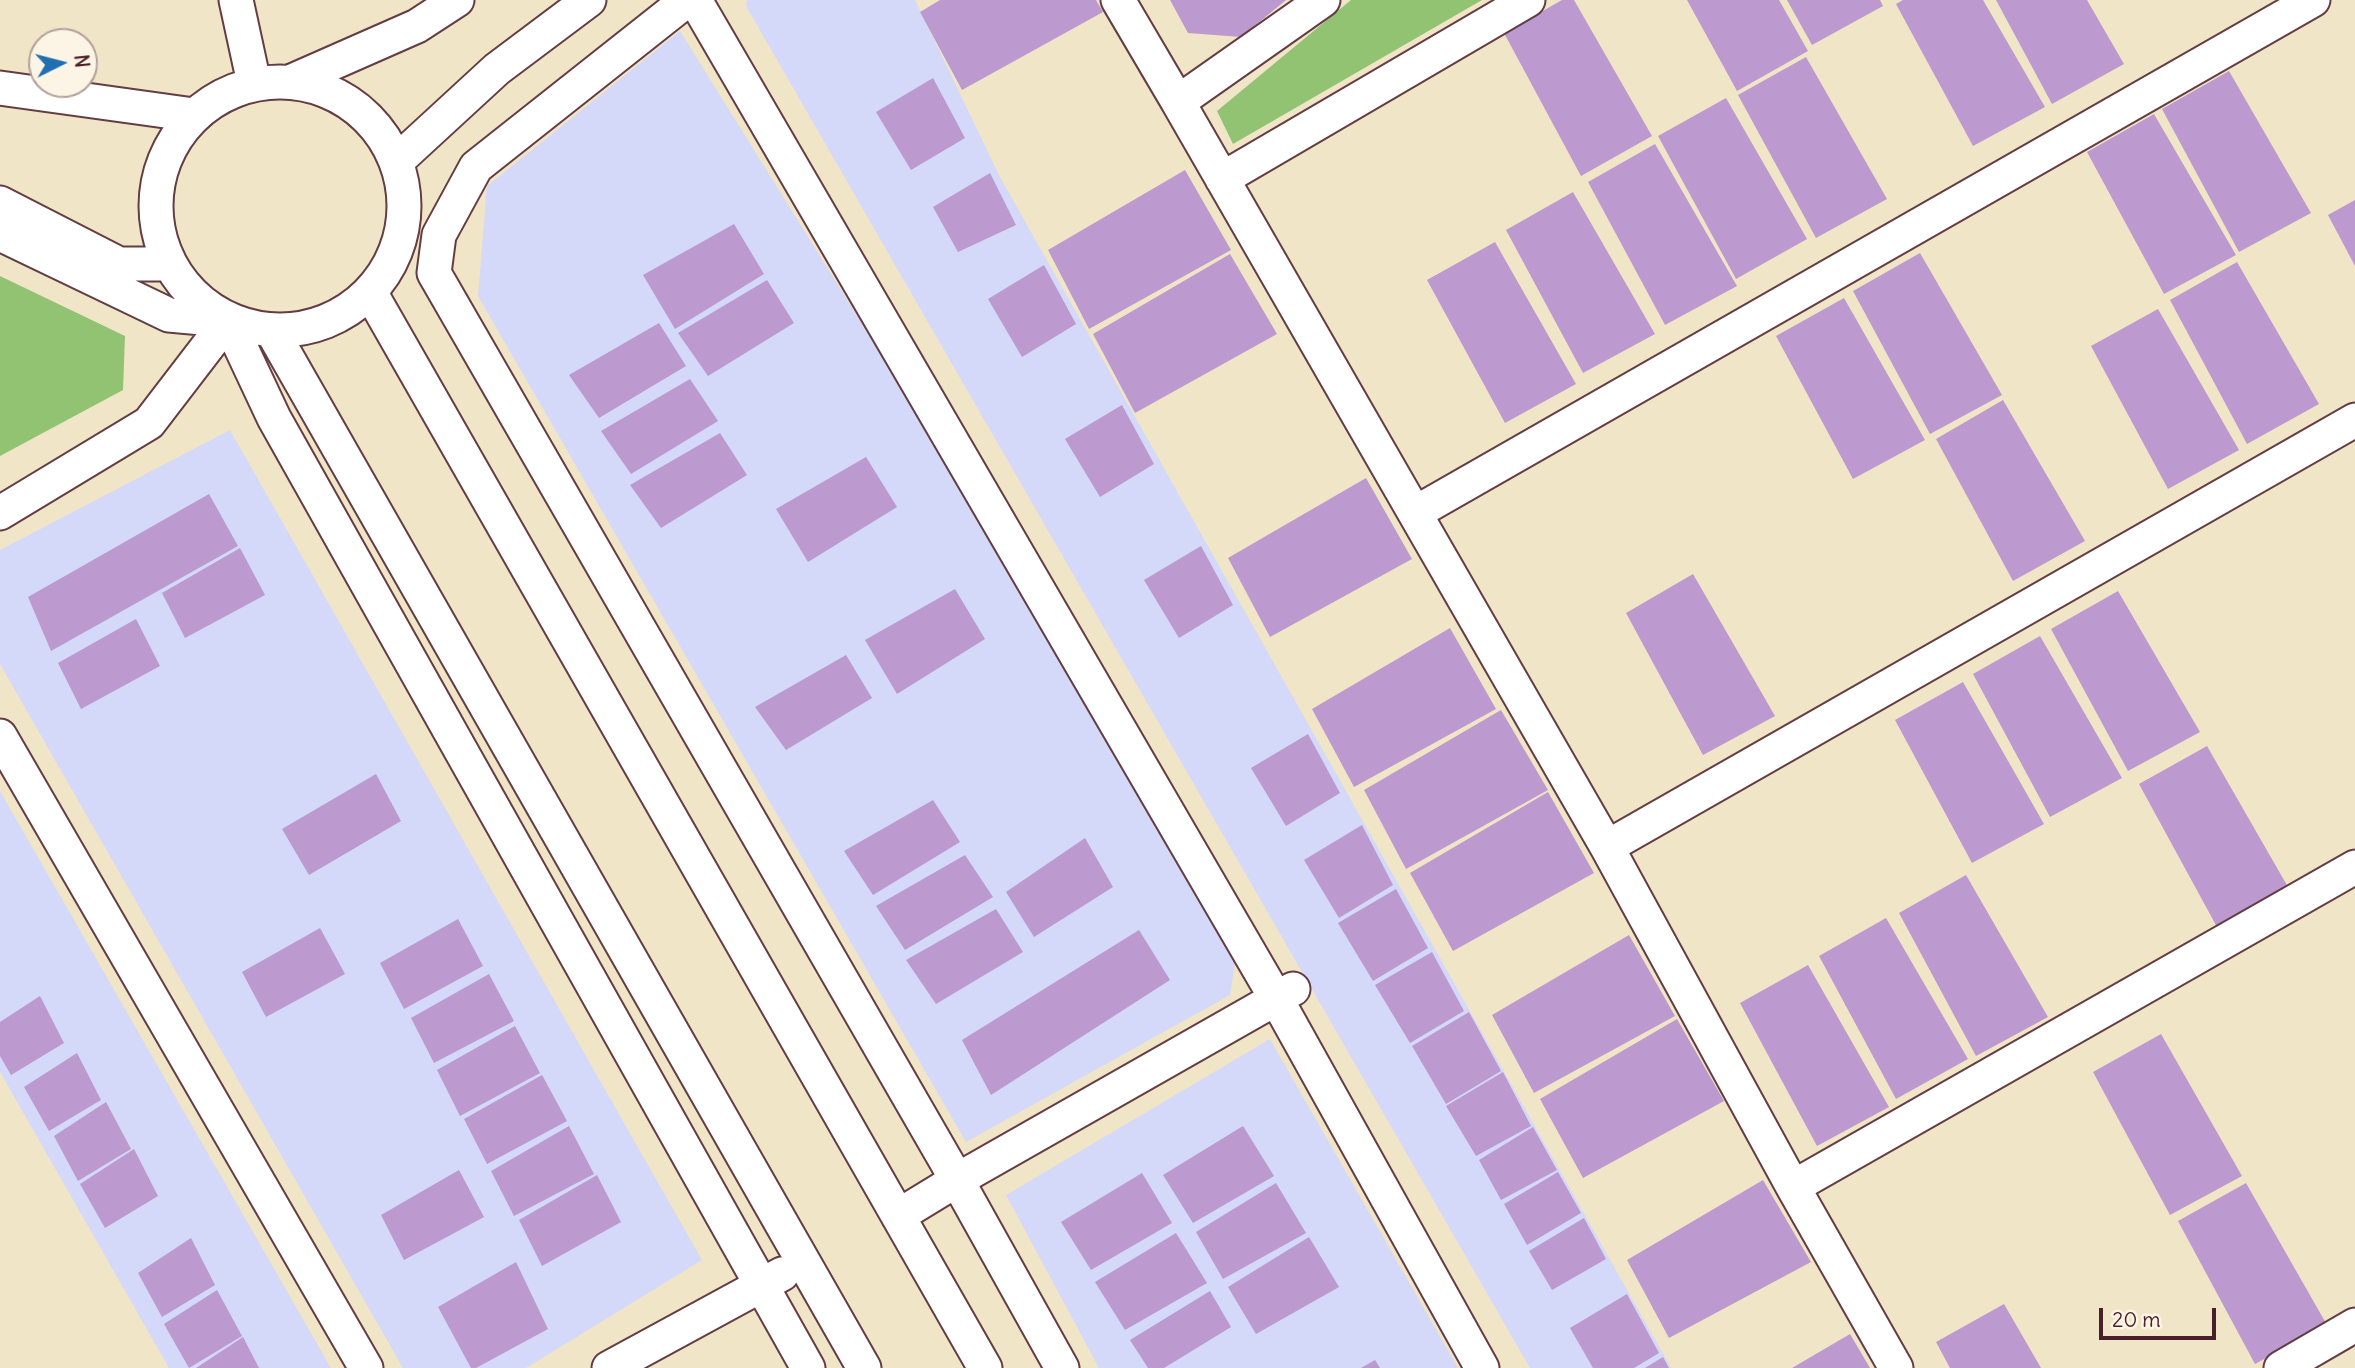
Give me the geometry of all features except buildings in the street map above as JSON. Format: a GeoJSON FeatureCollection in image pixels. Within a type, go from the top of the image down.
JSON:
{"type":"FeatureCollection","features":[{"type":"Feature","properties":{"kind":"street"},"geometry":{"type":"LineString","coordinates":[[236,0],[254,83]]}},
{"type":"Feature","properties":{"kind":"street"},"geometry":{"type":"LineString","coordinates":[[292,81],[417,26],[457,0]]}},
{"type":"Feature","properties":{"kind":"street"},"geometry":{"type":"LineString","coordinates":[[396,162],[497,69],[589,0]]}},
{"type":"Feature","properties":{"kind":"street"},"geometry":{"type":"LineString","coordinates":[[687,0],[476,167],[439,235],[434,273],[957,1180],[1062,1368]]}},
{"type":"Feature","properties":{"kind":"street"},"geometry":{"type":"LineString","coordinates":[[695,0],[1285,994],[1482,1368]]}},
{"type":"Feature","properties":{"kind":"street"},"geometry":{"type":"LineString","coordinates":[[1118,0],[1607,847],[1793,1187],[1896,1368]]}},
{"type":"Feature","properties":{"kind":"street"},"geometry":{"type":"LineString","coordinates":[[1178,102],[1323,0]]}},
{"type":"Feature","properties":{"kind":"street"},"geometry":{"type":"LineString","coordinates":[[1222,179],[1528,0]]}},
{"type":"Feature","properties":{"kind":"street"},"geometry":{"type":"LineString","coordinates":[[1415,513],[2313,0]]}},
{"type":"Feature","properties":{"kind":"street"},"geometry":{"type":"LineString","coordinates":[[0,234],[169,315],[228,320],[272,331],[307,328],[341,315],[370,292],[390,264],[402,231],[404,196],[396,162],[372,122],[336,95],[292,81],[254,83],[222,95],[194,115],[170,147],[157,184],[156,225],[169,264],[194,297],[228,320],[274,418],[808,1368]]}},
{"type":"Feature","properties":{"kind":"street"},"geometry":{"type":"LineString","coordinates":[[0,88],[194,115]]}},
{"type":"Feature","properties":{"kind":"street"},"geometry":{"type":"LineString","coordinates":[[0,203],[118,264],[169,264]]}},
{"type":"Feature","properties":{"kind":"street"},"geometry":{"type":"LineString","coordinates":[[370,292],[985,1368]]}},
{"type":"Feature","properties":{"kind":"street"},"geometry":{"type":"LineString","coordinates":[[0,513],[149,423],[228,320]]}},
{"type":"Feature","properties":{"kind":"street"},"geometry":{"type":"LineString","coordinates":[[272,331],[864,1368]]}},
{"type":"Feature","properties":{"kind":"street"},"geometry":{"type":"LineString","coordinates":[[1607,847],[2355,420]]}},
{"type":"Feature","properties":{"kind":"street"},"geometry":{"type":"LineString","coordinates":[[0,736],[366,1368]]}},
{"type":"Feature","properties":{"kind":"street"},"geometry":{"type":"LineString","coordinates":[[1793,1187],[2355,867]]}},
{"type":"Feature","properties":{"kind":"street"},"geometry":{"type":"LineString","coordinates":[[898,1216],[1285,994]]}},
{"type":"Feature","properties":{"kind":"street"},"geometry":{"type":"LineString","coordinates":[[609,1368],[803,1262]]}},
{"type":"Feature","properties":{"kind":"street"},"geometry":{"type":"LineString","coordinates":[[2281,1368],[2355,1325]]}},
{"type":"Feature","properties":{"kind":"shaded area"},"geometry":{"type":"Polygon","coordinates":[[[747,0],[915,0],[1000,177],[1671,1368],[1530,1368],[746,6],[747,0]]]}},
{"type":"Feature","properties":{"kind":"shaded area"},"geometry":{"type":"Polygon","coordinates":[[[680,31],[1185,843],[1235,963],[1230,995],[966,1142],[478,296],[487,186],[680,31]]]}},
{"type":"Feature","properties":{"kind":"shaded area"},"geometry":{"type":"Polygon","coordinates":[[[230,430],[702,1260],[526,1368],[403,1368],[0,664],[0,550],[230,430]]]}},
{"type":"Feature","properties":{"kind":"shaded area"},"geometry":{"type":"Polygon","coordinates":[[[0,791],[331,1368],[169,1368],[0,1072],[0,791]]]}},
{"type":"Feature","properties":{"kind":"shaded area"},"geometry":{"type":"Polygon","coordinates":[[[1270,1039],[1458,1368],[1099,1368],[1006,1195],[1270,1039]]]}},
{"type":"Feature","properties":{"kind":"green space"},"geometry":{"type":"Polygon","coordinates":[[[1351,0],[1482,0],[1233,144],[1217,111],[1351,0]]]}},
{"type":"Feature","properties":{"kind":"green space"},"geometry":{"type":"Polygon","coordinates":[[[0,276],[125,336],[123,390],[0,456],[0,276]]]}}]}
